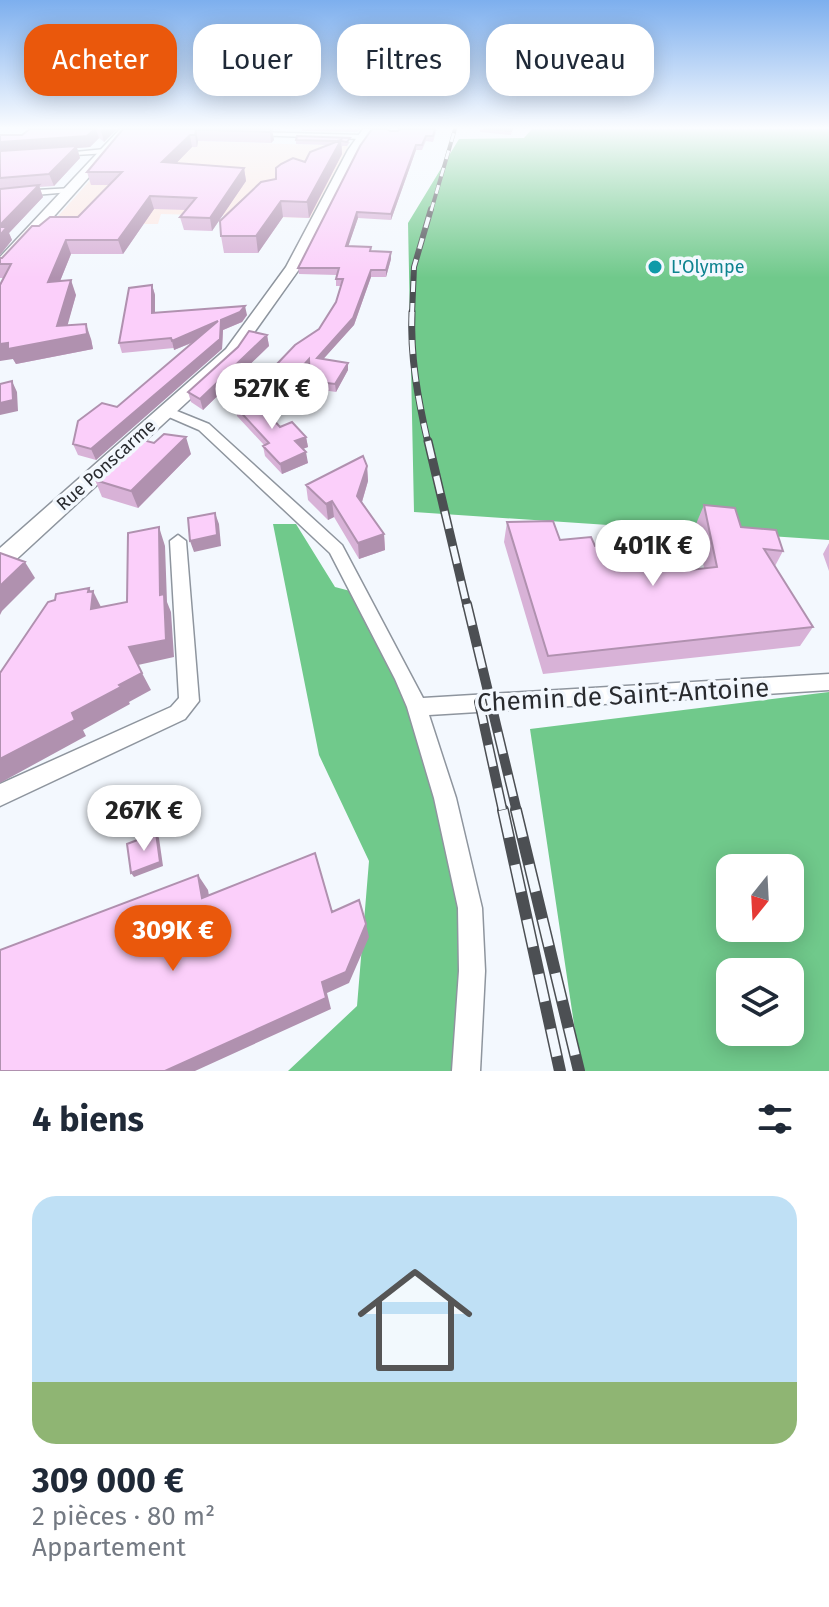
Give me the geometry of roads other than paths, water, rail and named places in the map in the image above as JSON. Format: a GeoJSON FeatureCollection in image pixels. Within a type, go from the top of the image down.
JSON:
{"type":"FeatureCollection","features":[{"type":"Feature","properties":{"kind":"main road"},"geometry":{"type":"LineString","coordinates":[[0,267],[80,179]]}},
{"type":"Feature","properties":{"kind":"street","name":"Rue Ponscarme"},"geometry":{"type":"LineString","coordinates":[[0,561],[232,352],[293,268],[340,179]]}},
{"type":"Feature","properties":{"kind":"street"},"geometry":{"type":"LineString","coordinates":[[0,195],[70,190]]}},
{"type":"Feature","properties":{"kind":"street"},"geometry":{"type":"LineString","coordinates":[[167,411],[204,427],[336,549],[380,627],[417,707],[445,798],[470,908],[472,971],[466,1071]]}},
{"type":"Feature","properties":{"kind":"street"},"geometry":{"type":"LineString","coordinates":[[0,795],[178,713],[189,701],[178,541]]}},
{"type":"Feature","properties":{"kind":"street","name":"Chemin de Saint-Antoine"},"geometry":{"type":"LineString","coordinates":[[417,707],[829,682]]}},
{"type":"Feature","properties":{"kind":"railway"},"geometry":{"type":"LineString","coordinates":[[431,211],[440,179]]}},
{"type":"Feature","properties":{"kind":"railway"},"geometry":{"type":"LineString","coordinates":[[412,314],[414,267],[431,209]]}},
{"type":"Feature","properties":{"kind":"railway"},"geometry":{"type":"LineString","coordinates":[[412,314],[416,378],[428,443]]}},
{"type":"Feature","properties":{"kind":"railway"},"geometry":{"type":"LineString","coordinates":[[428,441],[467,606]]}},
{"type":"Feature","properties":{"kind":"railway"},"geometry":{"type":"LineString","coordinates":[[467,604],[517,812]]}},
{"type":"Feature","properties":{"kind":"railway"},"geometry":{"type":"LineString","coordinates":[[479,702],[503,812]]}},
{"type":"Feature","properties":{"kind":"railway"},"geometry":{"type":"LineString","coordinates":[[503,810],[560,1071]]}},
{"type":"Feature","properties":{"kind":"railway"},"geometry":{"type":"LineString","coordinates":[[516,810],[579,1071]]}},
{"type":"Feature","properties":{"kind":"place","name":"L'Olympe"},"geometry":{"type":"Point","coordinates":[655,267]}}]}
